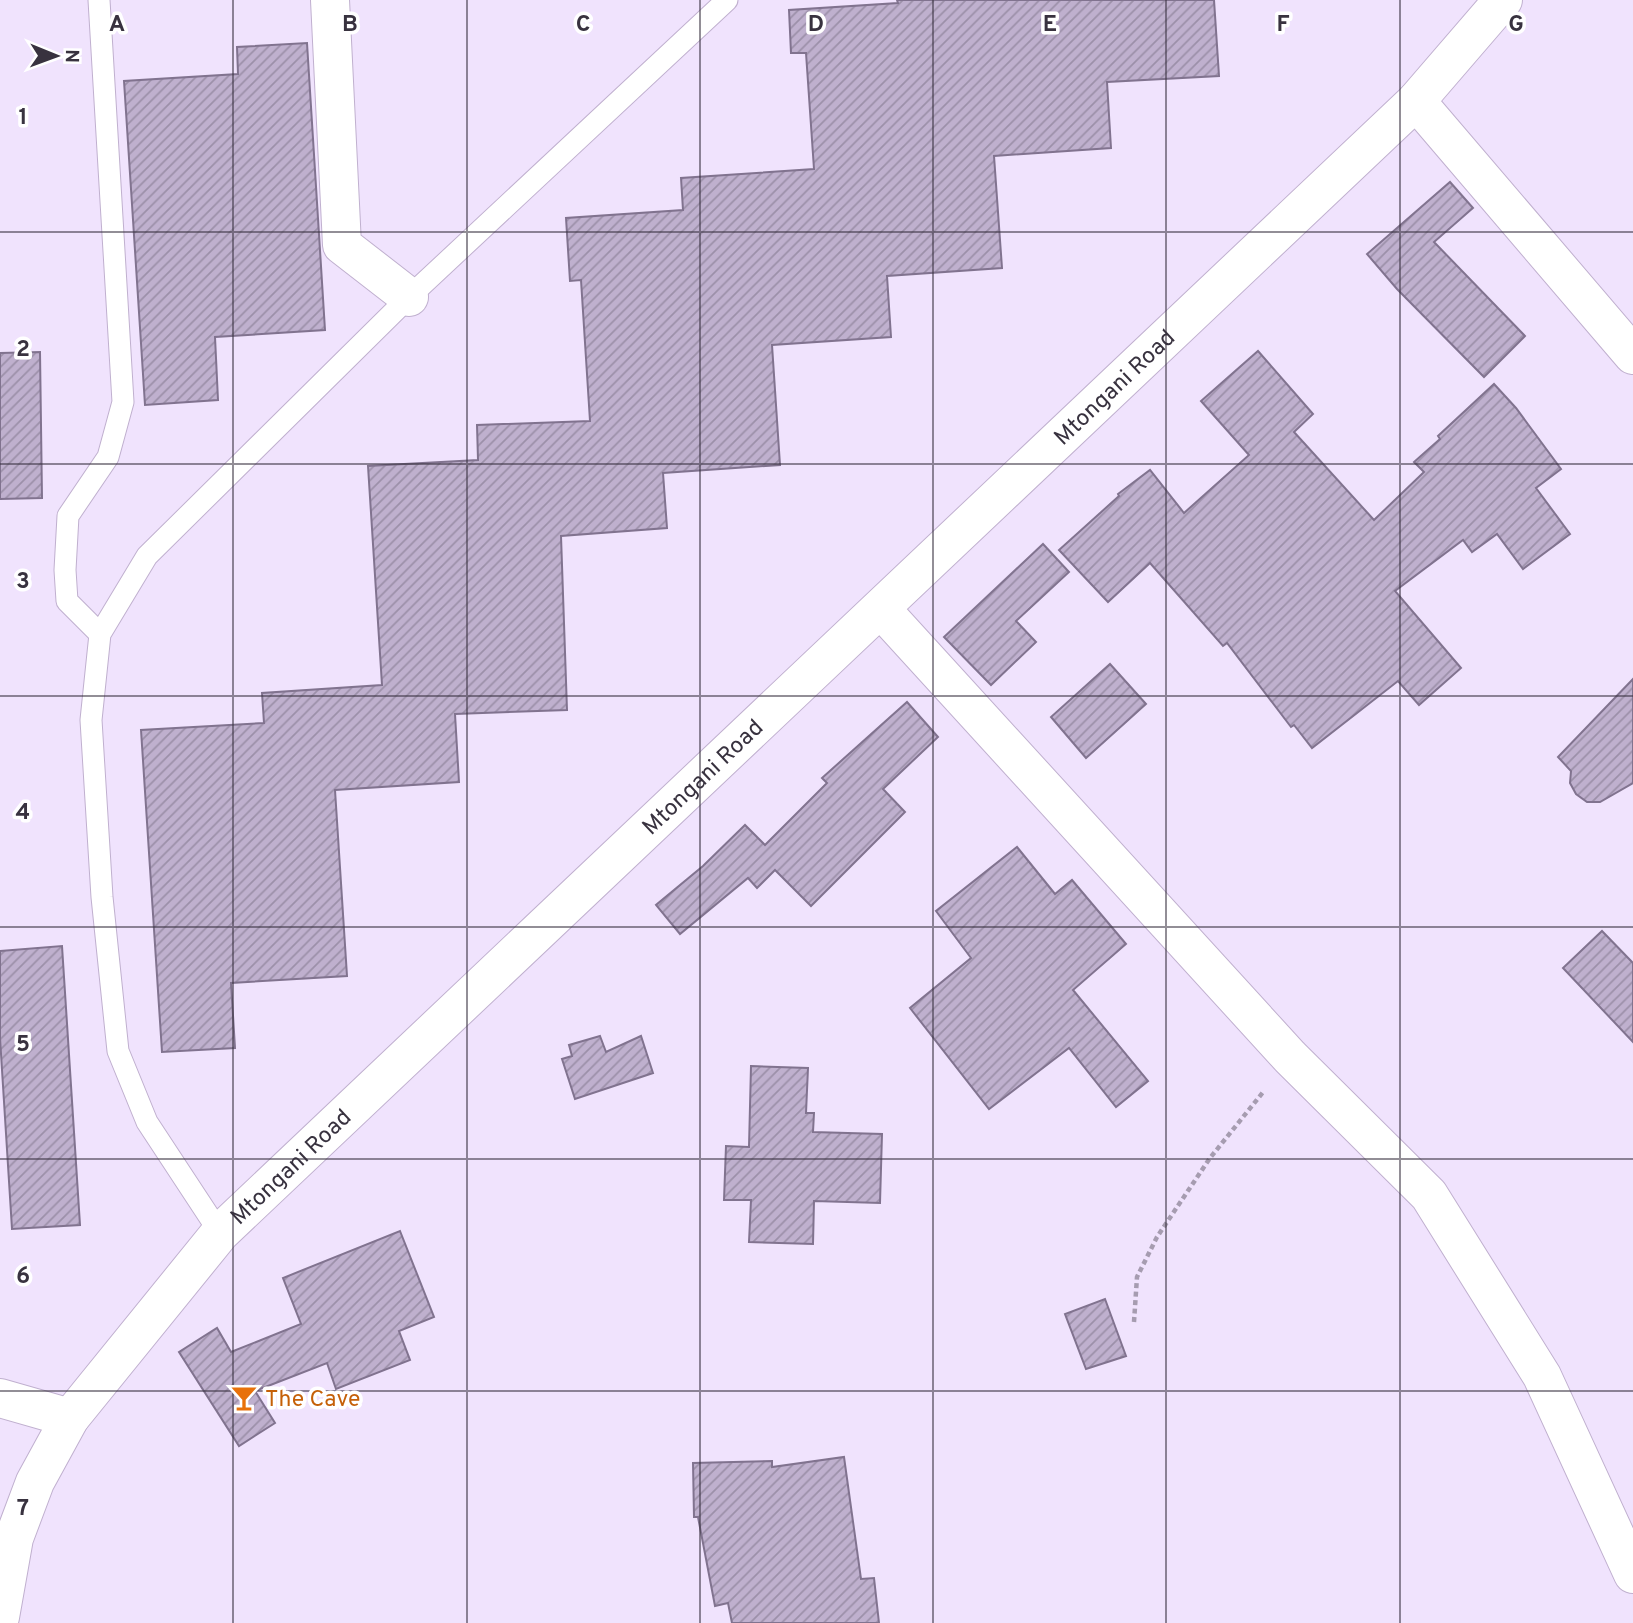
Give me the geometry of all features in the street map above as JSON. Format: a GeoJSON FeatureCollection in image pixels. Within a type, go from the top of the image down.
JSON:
{"type":"FeatureCollection","features":[{"type":"Feature","properties":{"kind":"street"},"geometry":{"type":"LineString","coordinates":[[330,0],[342,245],[410,297]]}},
{"type":"Feature","properties":{"kind":"street","name":"Mtongani Road"},"geometry":{"type":"LineString","coordinates":[[0,1617],[14,1538],[35,1482],[70,1418],[220,1233],[1416,101],[1503,0]]}},
{"type":"Feature","properties":{"kind":"street"},"geometry":{"type":"LineString","coordinates":[[1416,101],[1633,355]]}},
{"type":"Feature","properties":{"kind":"street"},"geometry":{"type":"LineString","coordinates":[[881,609],[1290,1057],[1429,1195],[1542,1376],[1633,1574]]}},
{"type":"Feature","properties":{"kind":"street"},"geometry":{"type":"LineString","coordinates":[[0,1398],[70,1418]]}},
{"type":"Feature","properties":{"kind":"lane"},"geometry":{"type":"LineString","coordinates":[[99,0],[124,402],[108,457],[68,516],[65,570],[67,601],[100,634]]}},
{"type":"Feature","properties":{"kind":"lane"},"geometry":{"type":"LineString","coordinates":[[220,1233],[147,1122],[118,1051],[102,897],[91,720],[100,634],[147,555],[410,297],[727,0]]}},
{"type":"Feature","properties":{"kind":"path"},"geometry":{"type":"LineString","coordinates":[[1134,1322],[1137,1277],[1157,1237],[1210,1158],[1290,1057]]}},
{"type":"Feature","properties":{"kind":"building"},"geometry":{"type":"Polygon","coordinates":[[[897,0],[1214,0],[1219,76],[1107,82],[1111,148],[994,156],[1002,268],[887,276],[891,337],[772,345],[780,465],[663,473],[667,528],[561,536],[567,710],[455,714],[459,782],[335,790],[347,976],[231,983],[235,1048],[162,1052],[141,730],[264,723],[262,693],[382,685],[368,466],[478,460],[477,425],[590,421],[581,280],[570,281],[566,218],[683,210],[681,178],[814,169],[806,53],[791,53],[789,10],[898,3],[897,0]]]}},
{"type":"Feature","properties":{"kind":"building"},"geometry":{"type":"Polygon","coordinates":[[[307,43],[325,330],[215,337],[218,400],[145,405],[124,81],[238,74],[237,47],[307,43]]]}},
{"type":"Feature","properties":{"kind":"building"},"geometry":{"type":"Polygon","coordinates":[[[1450,182],[1473,208],[1434,242],[1525,336],[1484,377],[1397,289],[1367,254],[1450,182]]]}},
{"type":"Feature","properties":{"kind":"building"},"geometry":{"type":"Polygon","coordinates":[[[1258,351],[1313,414],[1294,432],[1374,520],[1424,472],[1414,462],[1494,384],[1516,408],[1561,469],[1536,488],[1570,534],[1523,569],[1497,534],[1472,552],[1463,540],[1395,591],[1461,668],[1419,705],[1398,681],[1312,748],[1294,725],[1291,727],[1227,643],[1223,646],[1150,563],[1108,602],[1059,550],[1119,496],[1118,494],[1150,470],[1184,513],[1249,455],[1201,401],[1258,351]]]}},
{"type":"Feature","properties":{"kind":"building"},"geometry":{"type":"Polygon","coordinates":[[[40,352],[42,498],[0,499],[0,353],[40,352]]]}},
{"type":"Feature","properties":{"kind":"building"},"geometry":{"type":"Polygon","coordinates":[[[1043,544],[1069,572],[1016,621],[1036,642],[991,685],[944,637],[1043,544]]]}},
{"type":"Feature","properties":{"kind":"building"},"geometry":{"type":"Polygon","coordinates":[[[1110,664],[1146,704],[1086,758],[1051,717],[1110,664]]]}},
{"type":"Feature","properties":{"kind":"building"},"geometry":{"type":"Polygon","coordinates":[[[1633,679],[1633,783],[1600,802],[1587,802],[1576,794],[1570,783],[1571,771],[1558,757],[1633,679]]]}},
{"type":"Feature","properties":{"kind":"building"},"geometry":{"type":"Polygon","coordinates":[[[907,702],[938,737],[883,789],[905,812],[811,906],[775,870],[757,888],[748,878],[680,934],[656,905],[703,866],[745,825],[765,845],[827,783],[822,778],[907,702]]]}},
{"type":"Feature","properties":{"kind":"building"},"geometry":{"type":"Polygon","coordinates":[[[1017,847],[1055,894],[1072,880],[1126,944],[1073,990],[1148,1081],[1116,1107],[1069,1048],[989,1109],[910,1008],[971,958],[936,911],[1017,847]]]}},
{"type":"Feature","properties":{"kind":"building"},"geometry":{"type":"Polygon","coordinates":[[[1602,931],[1633,963],[1633,1042],[1563,968],[1602,931]]]}},
{"type":"Feature","properties":{"kind":"building"},"geometry":{"type":"Polygon","coordinates":[[[62,946],[80,1225],[12,1229],[0,1038],[0,951],[62,946]]]}},
{"type":"Feature","properties":{"kind":"building"},"geometry":{"type":"Polygon","coordinates":[[[600,1036],[606,1052],[641,1036],[653,1073],[575,1099],[562,1059],[572,1056],[569,1045],[600,1036]]]}},
{"type":"Feature","properties":{"kind":"building"},"geometry":{"type":"Polygon","coordinates":[[[751,1066],[808,1068],[806,1113],[814,1113],[813,1132],[882,1134],[880,1203],[814,1201],[813,1244],[749,1242],[751,1200],[724,1200],[726,1146],[749,1147],[751,1066]]]}},
{"type":"Feature","properties":{"kind":"building"},"geometry":{"type":"Polygon","coordinates":[[[400,1231],[434,1317],[399,1331],[410,1360],[336,1389],[327,1363],[255,1391],[275,1423],[239,1446],[179,1352],[217,1328],[231,1352],[301,1324],[283,1278],[400,1231]]]}},
{"type":"Feature","properties":{"kind":"building"},"geometry":{"type":"Polygon","coordinates":[[[1105,1299],[1126,1356],[1086,1369],[1065,1314],[1105,1299]]]}},
{"type":"Feature","properties":{"kind":"building"},"geometry":{"type":"Polygon","coordinates":[[[844,1457],[861,1579],[874,1578],[879,1623],[732,1623],[728,1603],[715,1606],[698,1517],[694,1517],[693,1463],[772,1461],[772,1467],[844,1457]]]}},
{"type":"Feature","properties":{"kind":"place","name":"The Cave"},"geometry":{"type":"Point","coordinates":[244,1398]}}]}
